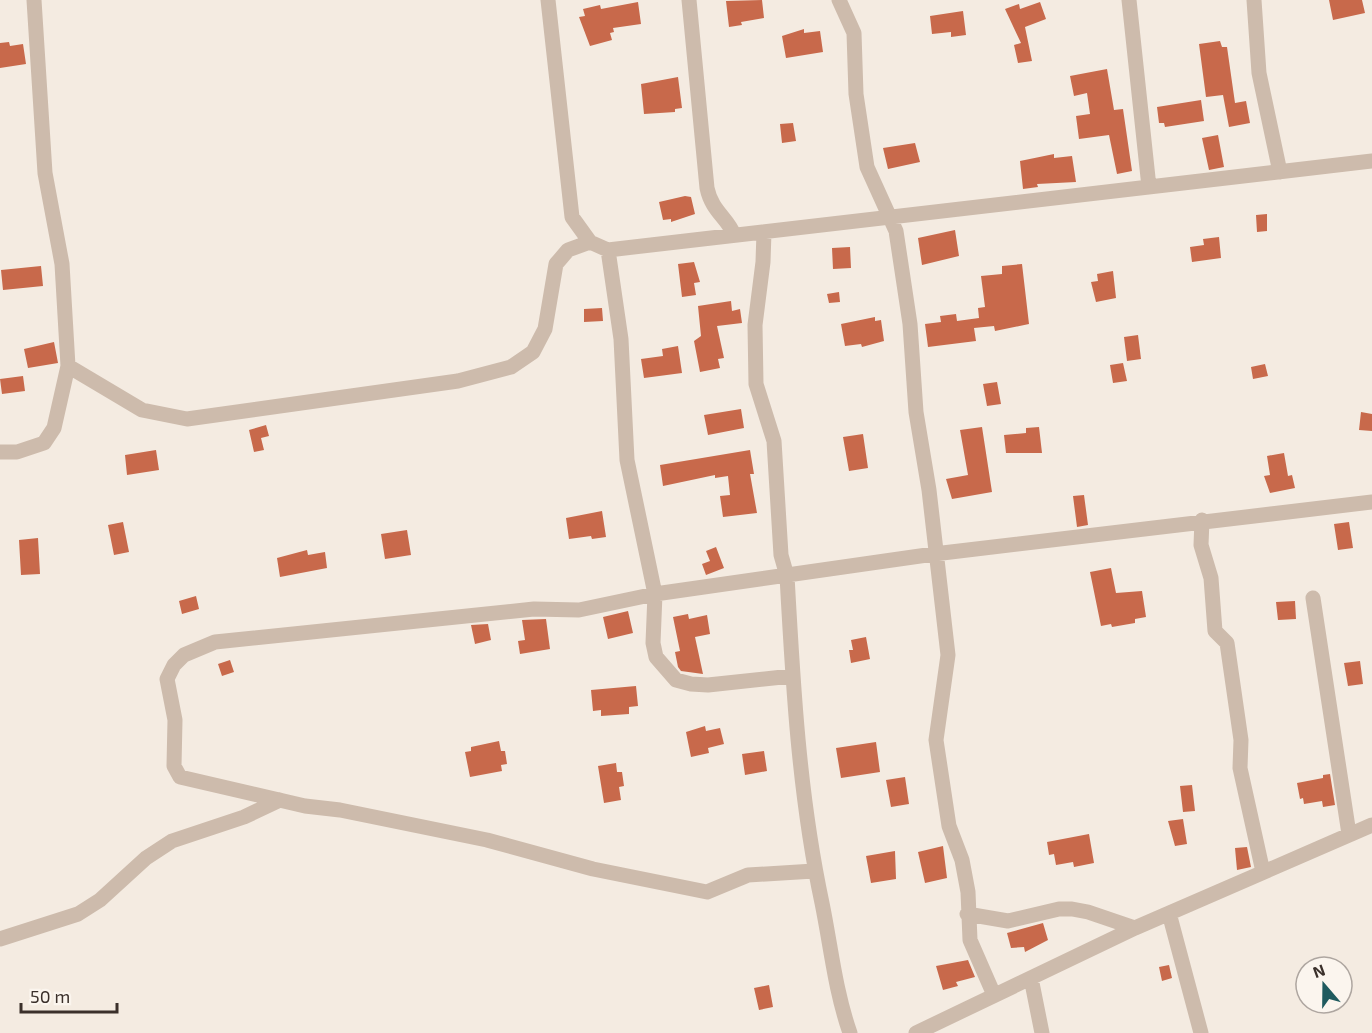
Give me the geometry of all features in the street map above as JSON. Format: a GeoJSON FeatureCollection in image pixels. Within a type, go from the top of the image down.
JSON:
{"type":"FeatureCollection","features":[{"type":"Feature","properties":{"kind":"street"},"geometry":{"type":"LineString","coordinates":[[0,452],[17,452],[44,443],[54,428],[68,366],[62,264],[45,173],[34,0]]}},
{"type":"Feature","properties":{"kind":"street"},"geometry":{"type":"LineString","coordinates":[[548,0],[572,217],[590,242],[608,250],[1372,161]]}},
{"type":"Feature","properties":{"kind":"street"},"geometry":{"type":"LineString","coordinates":[[689,0],[707,188],[715,210],[734,235]]}},
{"type":"Feature","properties":{"kind":"street"},"geometry":{"type":"LineString","coordinates":[[839,0],[854,33],[856,94],[867,167],[892,217],[910,324],[916,412],[948,655],[936,740],[949,826],[962,860],[968,892],[967,914],[970,940],[994,995]]}},
{"type":"Feature","properties":{"kind":"street"},"geometry":{"type":"LineString","coordinates":[[1129,0],[1149,187]]}},
{"type":"Feature","properties":{"kind":"street"},"geometry":{"type":"LineString","coordinates":[[1254,0],[1259,73],[1281,171]]}},
{"type":"Feature","properties":{"kind":"street"},"geometry":{"type":"LineString","coordinates":[[764,232],[763,262],[755,325],[756,384],[774,441],[780,509],[781,555],[787,576],[796,744],[814,871],[838,999],[850,1033]]}},
{"type":"Feature","properties":{"kind":"street"},"geometry":{"type":"LineString","coordinates":[[68,366],[127,404],[172,417],[213,416],[458,381],[511,367],[533,352],[545,329],[556,264],[567,250],[590,242]]}},
{"type":"Feature","properties":{"kind":"street"},"geometry":{"type":"LineString","coordinates":[[608,250],[621,339],[627,460],[655,594],[653,643],[656,657],[676,680],[708,685],[792,676]]}},
{"type":"Feature","properties":{"kind":"street"},"geometry":{"type":"LineString","coordinates":[[814,871],[748,876],[707,892],[594,869],[487,840],[280,800],[180,777],[173,754],[175,720],[167,679],[174,665],[184,655],[215,642],[534,609],[579,610],[655,594],[934,554],[1202,520],[1372,502]]}},
{"type":"Feature","properties":{"kind":"street"},"geometry":{"type":"LineString","coordinates":[[1202,520],[1201,545],[1211,578],[1215,631],[1227,643],[1241,740],[1240,768],[1263,872]]}},
{"type":"Feature","properties":{"kind":"street"},"geometry":{"type":"LineString","coordinates":[[1313,598],[1349,834]]}},
{"type":"Feature","properties":{"kind":"street"},"geometry":{"type":"LineString","coordinates":[[0,939],[78,914],[100,900],[146,858],[172,841],[244,817],[280,800]]}},
{"type":"Feature","properties":{"kind":"street"},"geometry":{"type":"LineString","coordinates":[[916,1033],[947,1026],[994,995],[1135,928],[1372,825]]}},
{"type":"Feature","properties":{"kind":"street"},"geometry":{"type":"LineString","coordinates":[[967,914],[1008,921],[1059,909],[1072,909],[1135,928]]}},
{"type":"Feature","properties":{"kind":"street"},"geometry":{"type":"LineString","coordinates":[[1169,913],[1201,1033]]}},
{"type":"Feature","properties":{"kind":"street"},"geometry":{"type":"LineString","coordinates":[[1031,978],[1042,1033]]}},
{"type":"Feature","properties":{"kind":"building"},"geometry":{"type":"Polygon","coordinates":[[[762,0],[764,18],[741,22],[742,25],[729,27],[726,1],[762,0]]]}},
{"type":"Feature","properties":{"kind":"building"},"geometry":{"type":"Polygon","coordinates":[[[1329,0],[1362,0],[1365,13],[1333,20],[1329,0]]]}},
{"type":"Feature","properties":{"kind":"building"},"geometry":{"type":"Polygon","coordinates":[[[638,2],[641,24],[613,28],[614,32],[610,33],[612,40],[590,46],[579,17],[585,16],[583,9],[600,5],[601,9],[638,2]]]}},
{"type":"Feature","properties":{"kind":"building"},"geometry":{"type":"Polygon","coordinates":[[[1040,2],[1046,19],[1025,27],[1032,61],[1018,63],[1014,45],[1021,43],[1005,9],[1019,4],[1020,9],[1040,2]]]}},
{"type":"Feature","properties":{"kind":"building"},"geometry":{"type":"Polygon","coordinates":[[[963,11],[966,35],[951,37],[951,32],[932,34],[930,16],[963,11]]]}},
{"type":"Feature","properties":{"kind":"building"},"geometry":{"type":"Polygon","coordinates":[[[804,29],[804,33],[820,31],[823,52],[786,58],[782,36],[804,29]]]}},
{"type":"Feature","properties":{"kind":"building"},"geometry":{"type":"Polygon","coordinates":[[[1220,41],[1222,47],[1227,47],[1235,103],[1246,101],[1250,123],[1229,127],[1223,95],[1206,97],[1199,44],[1220,41]]]}},
{"type":"Feature","properties":{"kind":"building"},"geometry":{"type":"Polygon","coordinates":[[[9,42],[10,46],[23,44],[26,64],[0,68],[0,43],[9,42]]]}},
{"type":"Feature","properties":{"kind":"building"},"geometry":{"type":"Polygon","coordinates":[[[1107,69],[1114,110],[1123,109],[1132,171],[1117,174],[1109,135],[1079,139],[1076,116],[1090,114],[1087,93],[1074,96],[1070,76],[1107,69]]]}},
{"type":"Feature","properties":{"kind":"building"},"geometry":{"type":"Polygon","coordinates":[[[678,77],[682,108],[675,109],[675,112],[644,114],[641,84],[678,77]]]}},
{"type":"Feature","properties":{"kind":"building"},"geometry":{"type":"Polygon","coordinates":[[[1201,100],[1204,121],[1165,127],[1164,123],[1159,123],[1157,107],[1201,100]]]}},
{"type":"Feature","properties":{"kind":"building"},"geometry":{"type":"Polygon","coordinates":[[[793,123],[796,141],[782,143],[780,124],[793,123]]]}},
{"type":"Feature","properties":{"kind":"building"},"geometry":{"type":"Polygon","coordinates":[[[1218,135],[1224,167],[1209,170],[1202,138],[1218,135]]]}},
{"type":"Feature","properties":{"kind":"building"},"geometry":{"type":"Polygon","coordinates":[[[915,143],[920,162],[888,169],[883,148],[915,143]]]}},
{"type":"Feature","properties":{"kind":"building"},"geometry":{"type":"Polygon","coordinates":[[[1054,154],[1054,158],[1072,156],[1076,182],[1037,184],[1038,187],[1023,189],[1020,161],[1054,154]]]}},
{"type":"Feature","properties":{"kind":"building"},"geometry":{"type":"Polygon","coordinates":[[[685,196],[691,197],[695,214],[671,222],[671,219],[663,220],[659,202],[685,196]]]}},
{"type":"Feature","properties":{"kind":"building"},"geometry":{"type":"Polygon","coordinates":[[[1267,214],[1267,231],[1257,232],[1256,215],[1267,214]]]}},
{"type":"Feature","properties":{"kind":"building"},"geometry":{"type":"Polygon","coordinates":[[[955,230],[959,256],[922,265],[918,238],[955,230]]]}},
{"type":"Feature","properties":{"kind":"building"},"geometry":{"type":"Polygon","coordinates":[[[1219,237],[1221,258],[1192,262],[1190,247],[1204,245],[1203,239],[1219,237]]]}},
{"type":"Feature","properties":{"kind":"building"},"geometry":{"type":"Polygon","coordinates":[[[850,247],[851,268],[833,269],[832,248],[850,247]]]}},
{"type":"Feature","properties":{"kind":"building"},"geometry":{"type":"Polygon","coordinates":[[[694,262],[700,282],[694,283],[696,295],[682,297],[678,264],[694,262]]]}},
{"type":"Feature","properties":{"kind":"building"},"geometry":{"type":"Polygon","coordinates":[[[1022,264],[1029,324],[995,331],[994,326],[974,328],[976,341],[928,347],[925,324],[941,322],[940,316],[956,314],[957,321],[979,318],[978,308],[985,307],[981,276],[1002,274],[1002,266],[1022,264]]]}},
{"type":"Feature","properties":{"kind":"building"},"geometry":{"type":"Polygon","coordinates":[[[41,266],[43,286],[3,290],[1,270],[41,266]]]}},
{"type":"Feature","properties":{"kind":"building"},"geometry":{"type":"Polygon","coordinates":[[[1113,271],[1116,298],[1096,302],[1091,282],[1098,281],[1097,274],[1113,271]]]}},
{"type":"Feature","properties":{"kind":"building"},"geometry":{"type":"Polygon","coordinates":[[[839,292],[840,302],[829,303],[827,294],[839,292]]]}},
{"type":"Feature","properties":{"kind":"building"},"geometry":{"type":"Polygon","coordinates":[[[731,301],[732,311],[740,309],[742,323],[717,326],[724,358],[718,359],[720,368],[700,372],[694,341],[701,336],[698,306],[731,301]]]}},
{"type":"Feature","properties":{"kind":"building"},"geometry":{"type":"Polygon","coordinates":[[[602,308],[603,321],[584,322],[584,309],[602,308]]]}},
{"type":"Feature","properties":{"kind":"building"},"geometry":{"type":"Polygon","coordinates":[[[875,317],[875,321],[881,320],[884,341],[862,347],[861,344],[845,346],[841,324],[875,317]]]}},
{"type":"Feature","properties":{"kind":"building"},"geometry":{"type":"Polygon","coordinates":[[[1138,335],[1141,359],[1127,361],[1124,337],[1138,335]]]}},
{"type":"Feature","properties":{"kind":"building"},"geometry":{"type":"Polygon","coordinates":[[[54,342],[58,363],[28,368],[24,349],[54,342]]]}},
{"type":"Feature","properties":{"kind":"building"},"geometry":{"type":"Polygon","coordinates":[[[678,346],[682,373],[644,378],[641,359],[663,356],[662,349],[678,346]]]}},
{"type":"Feature","properties":{"kind":"building"},"geometry":{"type":"Polygon","coordinates":[[[1123,363],[1127,381],[1113,383],[1110,365],[1123,363]]]}},
{"type":"Feature","properties":{"kind":"building"},"geometry":{"type":"Polygon","coordinates":[[[1265,364],[1268,376],[1253,379],[1251,367],[1265,364]]]}},
{"type":"Feature","properties":{"kind":"building"},"geometry":{"type":"Polygon","coordinates":[[[23,376],[25,391],[2,394],[0,379],[23,376]]]}},
{"type":"Feature","properties":{"kind":"building"},"geometry":{"type":"Polygon","coordinates":[[[997,382],[1001,404],[987,406],[983,384],[997,382]]]}},
{"type":"Feature","properties":{"kind":"building"},"geometry":{"type":"Polygon","coordinates":[[[741,409],[744,428],[708,435],[704,415],[741,409]]]}},
{"type":"Feature","properties":{"kind":"building"},"geometry":{"type":"Polygon","coordinates":[[[1361,412],[1372,414],[1372,431],[1359,430],[1361,412]]]}},
{"type":"Feature","properties":{"kind":"building"},"geometry":{"type":"Polygon","coordinates":[[[266,425],[269,436],[261,438],[264,450],[254,452],[249,430],[266,425]]]}},
{"type":"Feature","properties":{"kind":"building"},"geometry":{"type":"Polygon","coordinates":[[[982,427],[992,492],[952,499],[946,479],[968,475],[960,430],[982,427]]]}},
{"type":"Feature","properties":{"kind":"building"},"geometry":{"type":"Polygon","coordinates":[[[1039,427],[1042,453],[1006,453],[1004,435],[1026,433],[1026,428],[1039,427]]]}},
{"type":"Feature","properties":{"kind":"building"},"geometry":{"type":"Polygon","coordinates":[[[863,434],[868,468],[849,471],[843,437],[863,434]]]}},
{"type":"Feature","properties":{"kind":"building"},"geometry":{"type":"Polygon","coordinates":[[[156,450],[159,470],[127,475],[125,455],[156,450]]]}},
{"type":"Feature","properties":{"kind":"building"},"geometry":{"type":"Polygon","coordinates":[[[750,450],[754,474],[750,474],[757,513],[723,517],[720,496],[730,495],[728,476],[715,478],[715,475],[663,486],[660,465],[750,450]]]}},
{"type":"Feature","properties":{"kind":"building"},"geometry":{"type":"Polygon","coordinates":[[[1284,453],[1288,476],[1292,475],[1295,488],[1270,493],[1264,476],[1270,475],[1267,456],[1284,453]]]}},
{"type":"Feature","properties":{"kind":"building"},"geometry":{"type":"Polygon","coordinates":[[[1084,495],[1088,525],[1077,527],[1073,496],[1084,495]]]}},
{"type":"Feature","properties":{"kind":"building"},"geometry":{"type":"Polygon","coordinates":[[[602,511],[606,537],[592,539],[591,536],[569,539],[566,518],[602,511]]]}},
{"type":"Feature","properties":{"kind":"building"},"geometry":{"type":"Polygon","coordinates":[[[123,522],[129,552],[114,555],[108,525],[123,522]]]}},
{"type":"Feature","properties":{"kind":"building"},"geometry":{"type":"Polygon","coordinates":[[[1349,522],[1353,548],[1338,550],[1334,524],[1349,522]]]}},
{"type":"Feature","properties":{"kind":"building"},"geometry":{"type":"Polygon","coordinates":[[[407,530],[411,555],[385,559],[381,534],[407,530]]]}},
{"type":"Feature","properties":{"kind":"building"},"geometry":{"type":"Polygon","coordinates":[[[38,538],[40,574],[21,575],[19,540],[38,538]]]}},
{"type":"Feature","properties":{"kind":"building"},"geometry":{"type":"Polygon","coordinates":[[[716,547],[724,568],[706,575],[702,564],[710,561],[706,551],[716,547]]]}},
{"type":"Feature","properties":{"kind":"building"},"geometry":{"type":"Polygon","coordinates":[[[307,550],[308,555],[325,552],[327,568],[280,577],[277,558],[307,550]]]}},
{"type":"Feature","properties":{"kind":"building"},"geometry":{"type":"Polygon","coordinates":[[[1111,568],[1116,593],[1142,591],[1146,617],[1135,619],[1135,623],[1112,627],[1111,624],[1101,626],[1090,572],[1111,568]]]}},
{"type":"Feature","properties":{"kind":"building"},"geometry":{"type":"Polygon","coordinates":[[[196,596],[199,609],[182,614],[179,601],[196,596]]]}},
{"type":"Feature","properties":{"kind":"building"},"geometry":{"type":"Polygon","coordinates":[[[1295,601],[1296,619],[1278,620],[1276,602],[1295,601]]]}},
{"type":"Feature","properties":{"kind":"building"},"geometry":{"type":"Polygon","coordinates":[[[628,611],[633,633],[608,639],[603,617],[628,611]]]}},
{"type":"Feature","properties":{"kind":"building"},"geometry":{"type":"Polygon","coordinates":[[[688,614],[689,619],[707,615],[710,634],[695,637],[703,674],[681,671],[678,667],[675,652],[680,651],[673,617],[688,614]]]}},
{"type":"Feature","properties":{"kind":"building"},"geometry":{"type":"Polygon","coordinates":[[[546,619],[550,649],[520,654],[518,641],[525,640],[522,620],[546,619]]]}},
{"type":"Feature","properties":{"kind":"building"},"geometry":{"type":"Polygon","coordinates":[[[488,624],[491,640],[475,644],[471,625],[488,624]]]}},
{"type":"Feature","properties":{"kind":"building"},"geometry":{"type":"Polygon","coordinates":[[[866,637],[870,659],[851,663],[849,650],[853,650],[851,640],[866,637]]]}},
{"type":"Feature","properties":{"kind":"building"},"geometry":{"type":"Polygon","coordinates":[[[230,660],[234,672],[222,676],[218,664],[230,660]]]}},
{"type":"Feature","properties":{"kind":"building"},"geometry":{"type":"Polygon","coordinates":[[[1360,661],[1363,684],[1348,686],[1344,663],[1360,661]]]}},
{"type":"Feature","properties":{"kind":"building"},"geometry":{"type":"Polygon","coordinates":[[[636,686],[638,706],[629,707],[629,714],[601,716],[601,710],[593,711],[591,690],[636,686]]]}},
{"type":"Feature","properties":{"kind":"building"},"geometry":{"type":"Polygon","coordinates":[[[705,726],[706,731],[720,728],[724,744],[708,748],[709,753],[691,757],[686,732],[705,726]]]}},
{"type":"Feature","properties":{"kind":"building"},"geometry":{"type":"Polygon","coordinates":[[[499,741],[501,751],[505,751],[507,764],[501,765],[502,771],[470,777],[465,752],[471,751],[471,747],[499,741]]]}},
{"type":"Feature","properties":{"kind":"building"},"geometry":{"type":"Polygon","coordinates":[[[876,742],[880,772],[841,778],[836,748],[876,742]]]}},
{"type":"Feature","properties":{"kind":"building"},"geometry":{"type":"Polygon","coordinates":[[[764,751],[767,771],[745,775],[742,754],[764,751]]]}},
{"type":"Feature","properties":{"kind":"building"},"geometry":{"type":"Polygon","coordinates":[[[616,763],[617,772],[622,772],[624,786],[619,787],[621,800],[604,803],[598,766],[616,763]]]}},
{"type":"Feature","properties":{"kind":"building"},"geometry":{"type":"Polygon","coordinates":[[[1330,774],[1335,805],[1323,807],[1322,801],[1304,804],[1303,798],[1300,799],[1297,783],[1323,778],[1323,775],[1330,774]]]}},
{"type":"Feature","properties":{"kind":"building"},"geometry":{"type":"Polygon","coordinates":[[[905,777],[909,804],[891,807],[886,780],[905,777]]]}},
{"type":"Feature","properties":{"kind":"building"},"geometry":{"type":"Polygon","coordinates":[[[1192,785],[1195,811],[1183,812],[1180,786],[1192,785]]]}},
{"type":"Feature","properties":{"kind":"building"},"geometry":{"type":"Polygon","coordinates":[[[1183,819],[1187,844],[1175,846],[1168,821],[1183,819]]]}},
{"type":"Feature","properties":{"kind":"building"},"geometry":{"type":"Polygon","coordinates":[[[1089,834],[1094,863],[1074,867],[1073,862],[1056,865],[1054,854],[1049,855],[1047,842],[1089,834]]]}},
{"type":"Feature","properties":{"kind":"building"},"geometry":{"type":"Polygon","coordinates":[[[943,846],[947,878],[925,883],[918,852],[943,846]]]}},
{"type":"Feature","properties":{"kind":"building"},"geometry":{"type":"Polygon","coordinates":[[[1247,847],[1251,867],[1237,870],[1235,848],[1247,847]]]}},
{"type":"Feature","properties":{"kind":"building"},"geometry":{"type":"Polygon","coordinates":[[[895,851],[896,879],[871,883],[866,856],[895,851]]]}},
{"type":"Feature","properties":{"kind":"building"},"geometry":{"type":"Polygon","coordinates":[[[1043,923],[1048,940],[1025,952],[1024,947],[1011,948],[1007,933],[1043,923]]]}},
{"type":"Feature","properties":{"kind":"building"},"geometry":{"type":"Polygon","coordinates":[[[968,960],[975,977],[956,982],[958,986],[943,990],[936,966],[968,960]]]}},
{"type":"Feature","properties":{"kind":"building"},"geometry":{"type":"Polygon","coordinates":[[[1169,965],[1172,978],[1162,981],[1159,967],[1169,965]]]}},
{"type":"Feature","properties":{"kind":"building"},"geometry":{"type":"Polygon","coordinates":[[[769,985],[773,1007],[759,1010],[754,988],[769,985]]]}}]}
